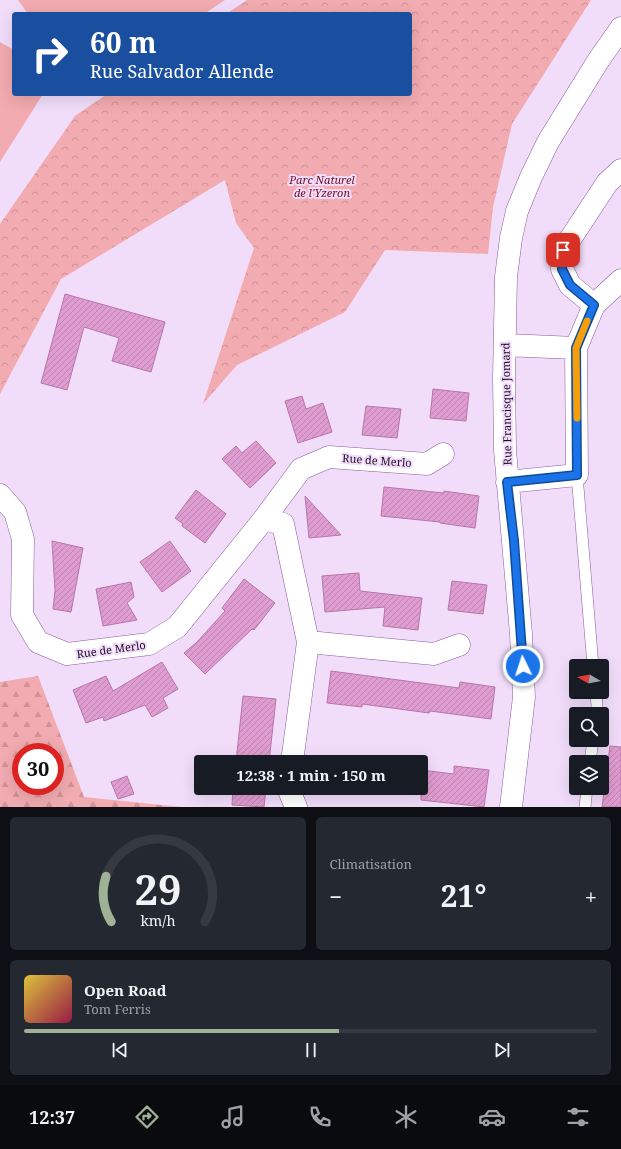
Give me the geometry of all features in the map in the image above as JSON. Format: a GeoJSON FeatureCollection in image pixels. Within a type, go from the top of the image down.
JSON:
{"type":"FeatureCollection","features":[{"type":"Feature","properties":{"kind":"street","name":"Rue Francisque Jomard"},"geometry":{"type":"LineString","coordinates":[[511,807],[524,697],[517,580],[505,450],[504,410],[506,277],[511,238],[517,211],[548,142],[621,28]]}},
{"type":"Feature","properties":{"kind":"street"},"geometry":{"type":"LineString","coordinates":[[594,305],[570,285],[562,269],[563,250],[607,183],[621,170]]}},
{"type":"Feature","properties":{"kind":"street"},"geometry":{"type":"LineString","coordinates":[[507,482],[577,475],[576,348],[594,305],[621,280]]}},
{"type":"Feature","properties":{"kind":"street"},"geometry":{"type":"LineString","coordinates":[[505,345],[576,348]]}},
{"type":"Feature","properties":{"kind":"street","name":"Rue de Merlo"},"geometry":{"type":"LineString","coordinates":[[0,495],[15,512],[23,539],[22,615],[38,642],[67,654],[149,644],[177,627],[264,519],[300,469],[329,457],[428,464],[443,454]]}},
{"type":"Feature","properties":{"kind":"street"},"geometry":{"type":"LineString","coordinates":[[264,519],[283,524],[308,642],[293,755]]}},
{"type":"Feature","properties":{"kind":"street"},"geometry":{"type":"LineString","coordinates":[[308,642],[434,654],[459,645]]}},
{"type":"Feature","properties":{"kind":"street"},"geometry":{"type":"LineString","coordinates":[[291,795],[296,807]]}},
{"type":"Feature","properties":{"kind":"lane"},"geometry":{"type":"LineString","coordinates":[[577,475],[592,659]]}},
{"type":"Feature","properties":{"kind":"lane"},"geometry":{"type":"LineString","coordinates":[[585,807],[586,795]]}},
{"type":"Feature","properties":{"kind":"green space"},"geometry":{"type":"Polygon","coordinates":[[[18,0],[225,0],[207,12],[27,12],[18,0]]]}},
{"type":"Feature","properties":{"kind":"green space","name":"Parc Naturel de l'Yzeron"},"geometry":{"type":"Polygon","coordinates":[[[247,0],[591,0],[512,124],[493,207],[488,254],[385,250],[345,312],[237,365],[203,404],[254,248],[236,223],[225,180],[61,279],[0,394],[0,224],[75,116],[104,96],[412,96],[412,12],[229,12],[247,0]]]}},
{"type":"Feature","properties":{"kind":"green space"},"geometry":{"type":"Polygon","coordinates":[[[0,42],[12,49],[12,96],[42,96],[0,162],[0,42]]]}},
{"type":"Feature","properties":{"kind":"green space"},"geometry":{"type":"Polygon","coordinates":[[[38,676],[63,743],[12,743],[12,795],[64,795],[64,744],[84,797],[181,807],[0,807],[0,682],[38,676]]]}},
{"type":"Feature","properties":{"kind":"building"},"geometry":{"type":"Polygon","coordinates":[[[65,294],[165,322],[151,372],[112,361],[119,338],[84,327],[67,390],[41,383],[65,294]]]}},
{"type":"Feature","properties":{"kind":"building"},"geometry":{"type":"Polygon","coordinates":[[[433,389],[469,393],[466,421],[430,418],[433,389]]]}},
{"type":"Feature","properties":{"kind":"building"},"geometry":{"type":"Polygon","coordinates":[[[302,396],[306,409],[323,403],[332,432],[298,443],[285,401],[302,396]]]}},
{"type":"Feature","properties":{"kind":"building"},"geometry":{"type":"Polygon","coordinates":[[[366,406],[401,409],[397,438],[362,435],[366,406]]]}},
{"type":"Feature","properties":{"kind":"building"},"geometry":{"type":"Polygon","coordinates":[[[256,441],[276,463],[250,488],[222,459],[236,446],[242,453],[256,441]]]}},
{"type":"Feature","properties":{"kind":"building"},"geometry":{"type":"Polygon","coordinates":[[[384,487],[444,493],[444,491],[479,496],[475,528],[440,522],[381,516],[384,487]]]}},
{"type":"Feature","properties":{"kind":"building"},"geometry":{"type":"Polygon","coordinates":[[[196,490],[226,514],[205,543],[182,526],[183,524],[175,518],[196,490]]]}},
{"type":"Feature","properties":{"kind":"building"},"geometry":{"type":"Polygon","coordinates":[[[305,496],[341,535],[309,538],[305,496]]]}},
{"type":"Feature","properties":{"kind":"building"},"geometry":{"type":"Polygon","coordinates":[[[52,541],[83,548],[71,612],[53,609],[55,591],[52,541]]]}},
{"type":"Feature","properties":{"kind":"building"},"geometry":{"type":"Polygon","coordinates":[[[170,541],[191,571],[162,592],[140,562],[170,541]]]}},
{"type":"Feature","properties":{"kind":"building"},"geometry":{"type":"Polygon","coordinates":[[[359,573],[360,591],[422,598],[418,630],[383,626],[385,607],[325,612],[322,576],[359,573]]]}},
{"type":"Feature","properties":{"kind":"building"},"geometry":{"type":"Polygon","coordinates":[[[244,579],[275,603],[254,630],[252,629],[205,674],[184,653],[197,642],[225,611],[222,608],[244,579]]]}},
{"type":"Feature","properties":{"kind":"building"},"geometry":{"type":"Polygon","coordinates":[[[452,581],[487,585],[483,614],[448,610],[452,581]]]}},
{"type":"Feature","properties":{"kind":"building"},"geometry":{"type":"Polygon","coordinates":[[[131,582],[134,597],[127,603],[137,620],[103,626],[96,589],[131,582]]]}},
{"type":"Feature","properties":{"kind":"building"},"geometry":{"type":"Polygon","coordinates":[[[162,662],[178,689],[163,698],[168,708],[152,717],[145,705],[104,721],[103,717],[86,723],[73,690],[106,676],[113,691],[162,662]]]}},
{"type":"Feature","properties":{"kind":"building"},"geometry":{"type":"Polygon","coordinates":[[[331,671],[459,688],[460,682],[495,687],[491,719],[430,711],[429,713],[362,704],[362,707],[327,703],[331,671]]]}},
{"type":"Feature","properties":{"kind":"building"},"geometry":{"type":"Polygon","coordinates":[[[243,696],[276,699],[270,755],[237,755],[243,696]]]}},
{"type":"Feature","properties":{"kind":"building"},"geometry":{"type":"Polygon","coordinates":[[[610,746],[621,747],[621,807],[602,807],[604,795],[609,795],[610,746]]]}},
{"type":"Feature","properties":{"kind":"building"},"geometry":{"type":"Polygon","coordinates":[[[454,766],[489,770],[484,807],[421,800],[421,795],[428,795],[428,771],[454,774],[454,766]]]}},
{"type":"Feature","properties":{"kind":"building"},"geometry":{"type":"Polygon","coordinates":[[[127,776],[134,794],[118,799],[111,782],[127,776]]]}},
{"type":"Feature","properties":{"kind":"building"},"geometry":{"type":"Polygon","coordinates":[[[233,795],[265,795],[264,807],[232,805],[233,795]]]}},
{"type":"Feature","properties":{"kind":"slow traffic"},"geometry":{"type":"LineString","coordinates":[[577,418],[576,348],[587,321]]}},
{"type":"Feature","properties":{"kind":"route"},"geometry":{"type":"LineString","coordinates":[[523,666],[514,541],[507,482],[577,475],[576,348],[594,305],[570,285],[562,269],[563,250]]}}]}
